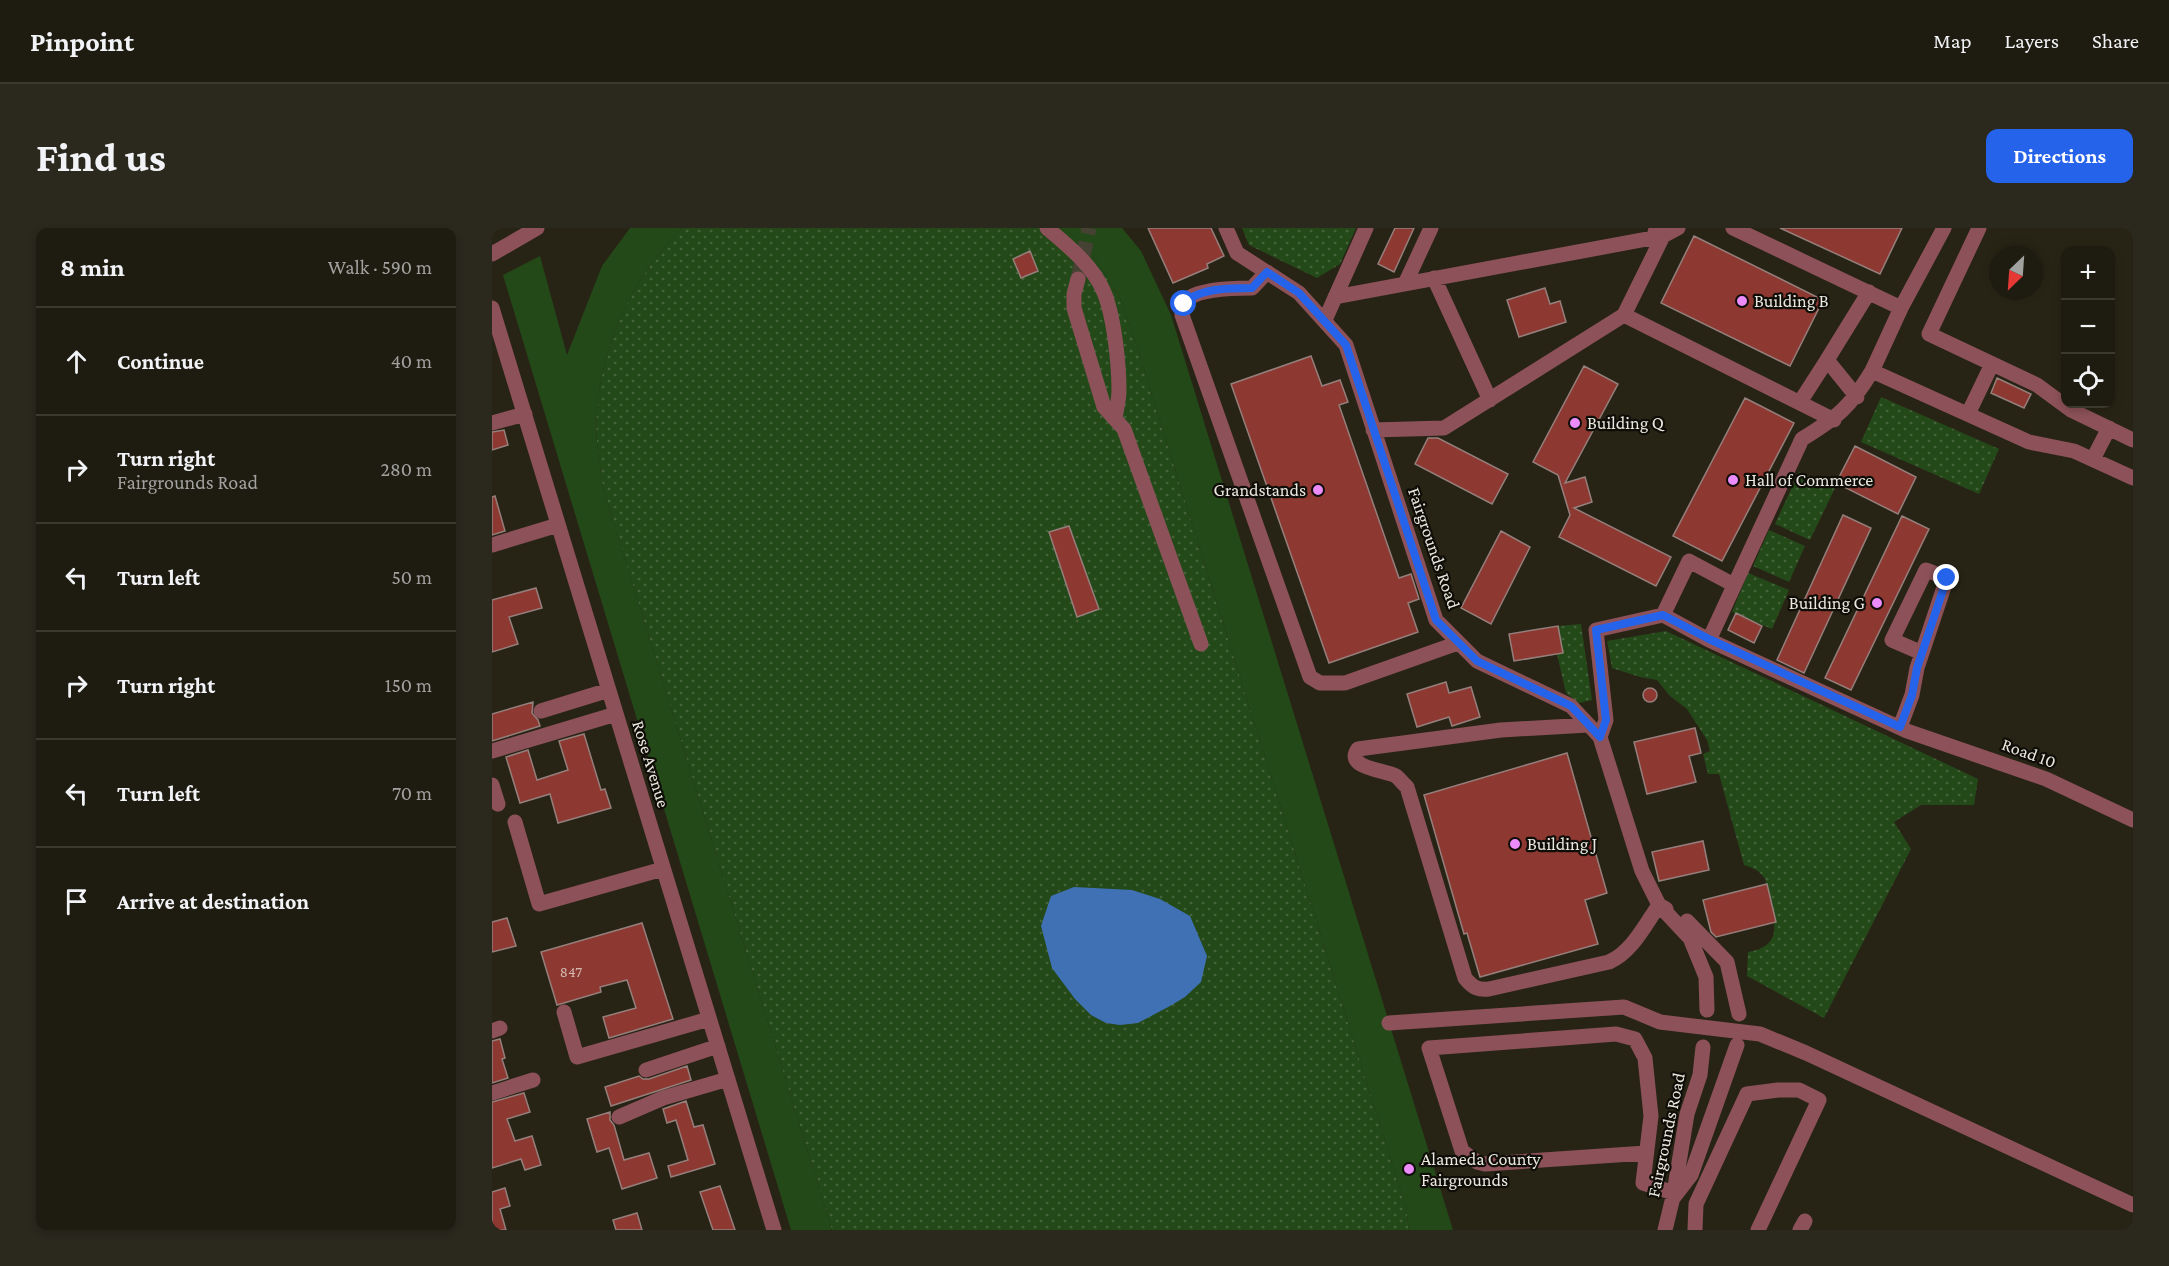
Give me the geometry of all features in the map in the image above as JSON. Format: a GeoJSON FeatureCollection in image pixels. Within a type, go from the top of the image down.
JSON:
{"type":"FeatureCollection","features":[{"type":"Feature","properties":{"kind":"street"},"geometry":{"type":"LineString","coordinates":[[492,254],[537,228]]}},
{"type":"Feature","properties":{"kind":"street"},"geometry":{"type":"LineString","coordinates":[[1047,228],[1082,260],[1103,289],[1112,320],[1118,370],[1119,392],[1115,419]]}},
{"type":"Feature","properties":{"kind":"street","name":"Fairgrounds Road"},"geometry":{"type":"LineString","coordinates":[[1226,228],[1237,253],[1299,293],[1346,345],[1436,620],[1477,661],[1571,706],[1600,737],[1641,871],[1659,904],[1690,938],[1706,977],[1707,1010]]}},
{"type":"Feature","properties":{"kind":"street"},"geometry":{"type":"LineString","coordinates":[[1325,320],[1366,228]]}},
{"type":"Feature","properties":{"kind":"street"},"geometry":{"type":"LineString","coordinates":[[1405,284],[1431,228]]}},
{"type":"Feature","properties":{"kind":"street"},"geometry":{"type":"LineString","coordinates":[[1647,228],[1662,236]]}},
{"type":"Feature","properties":{"kind":"street"},"geometry":{"type":"LineString","coordinates":[[1335,297],[1662,236],[1678,228]]}},
{"type":"Feature","properties":{"kind":"street"},"geometry":{"type":"LineString","coordinates":[[1734,228],[1901,308]]}},
{"type":"Feature","properties":{"kind":"street"},"geometry":{"type":"LineString","coordinates":[[1709,639],[1802,439],[1834,420],[1857,397],[1944,228]]}},
{"type":"Feature","properties":{"kind":"street"},"geometry":{"type":"LineString","coordinates":[[1979,228],[1929,334],[2037,385],[2071,410],[2133,440]]}},
{"type":"Feature","properties":{"kind":"street"},"geometry":{"type":"LineString","coordinates":[[1373,430],[1444,428],[1624,315],[1662,236]]}},
{"type":"Feature","properties":{"kind":"street"},"geometry":{"type":"LineString","coordinates":[[1267,272],[1252,288],[1222,288],[1189,298],[1184,304],[1182,315],[1310,677],[1320,683],[1345,683],[1458,643]]}},
{"type":"Feature","properties":{"kind":"street"},"geometry":{"type":"LineString","coordinates":[[1078,279],[1074,294],[1074,308],[1104,406],[1124,429],[1200,644]]}},
{"type":"Feature","properties":{"kind":"street"},"geometry":{"type":"LineString","coordinates":[[1434,279],[1490,400]]}},
{"type":"Feature","properties":{"kind":"street"},"geometry":{"type":"LineString","coordinates":[[1800,402],[1869,292]]}},
{"type":"Feature","properties":{"kind":"street","name":"Rose Avenue"},"geometry":{"type":"LineString","coordinates":[[492,308],[774,1230]]}},
{"type":"Feature","properties":{"kind":"street"},"geometry":{"type":"LineString","coordinates":[[1624,315],[1834,420]]}},
{"type":"Feature","properties":{"kind":"street"},"geometry":{"type":"LineString","coordinates":[[1827,360],[1857,397]]}},
{"type":"Feature","properties":{"kind":"street"},"geometry":{"type":"LineString","coordinates":[[1968,414],[1992,364]]}},
{"type":"Feature","properties":{"kind":"street"},"geometry":{"type":"LineString","coordinates":[[1872,371],[2030,442],[2074,451],[2133,478]]}},
{"type":"Feature","properties":{"kind":"street"},"geometry":{"type":"LineString","coordinates":[[492,423],[525,414]]}},
{"type":"Feature","properties":{"kind":"street"},"geometry":{"type":"LineString","coordinates":[[2093,459],[2109,428]]}},
{"type":"Feature","properties":{"kind":"street"},"geometry":{"type":"LineString","coordinates":[[492,545],[558,525]]}},
{"type":"Feature","properties":{"kind":"street"},"geometry":{"type":"LineString","coordinates":[[1600,737],[1606,720],[1596,630],[1663,615],[1689,561],[1734,585]]}},
{"type":"Feature","properties":{"kind":"street"},"geometry":{"type":"LineString","coordinates":[[1904,729],[1922,653],[1947,578],[1926,570],[1892,640],[1922,653]]}},
{"type":"Feature","properties":{"kind":"street","name":"Road 10"},"geometry":{"type":"LineString","coordinates":[[1663,615],[1709,639],[1904,729],[2046,779],[2133,820]]}},
{"type":"Feature","properties":{"kind":"street"},"geometry":{"type":"LineString","coordinates":[[541,711],[609,690]]}},
{"type":"Feature","properties":{"kind":"street"},"geometry":{"type":"LineString","coordinates":[[492,751],[616,714]]}},
{"type":"Feature","properties":{"kind":"street"},"geometry":{"type":"LineString","coordinates":[[1588,725],[1501,729],[1358,749],[1355,759],[1359,764],[1396,777],[1407,787],[1466,978],[1472,987],[1480,990],[1490,989],[1609,962],[1627,951],[1659,904],[1687,921],[1727,962],[1739,1014]]}},
{"type":"Feature","properties":{"kind":"street"},"geometry":{"type":"LineString","coordinates":[[492,785],[498,804]]}},
{"type":"Feature","properties":{"kind":"street"},"geometry":{"type":"LineString","coordinates":[[515,822],[539,904],[663,869]]}},
{"type":"Feature","properties":{"kind":"street"},"geometry":{"type":"LineString","coordinates":[[1389,1023],[1624,1007],[1660,1022],[1760,1034],[1806,1053],[2133,1205]]}},
{"type":"Feature","properties":{"kind":"street"},"geometry":{"type":"LineString","coordinates":[[564,1011],[577,1057],[709,1019]]}},
{"type":"Feature","properties":{"kind":"street"},"geometry":{"type":"LineString","coordinates":[[1646,1153],[1485,1164],[1477,1162],[1462,1151],[1429,1048],[1616,1034],[1635,1039],[1645,1058],[1651,1116],[1643,1183],[1673,1196],[1691,1175],[1737,1045]]}},
{"type":"Feature","properties":{"kind":"street"},"geometry":{"type":"LineString","coordinates":[[646,1070],[718,1046]]}},
{"type":"Feature","properties":{"kind":"street","name":"Fairgrounds Road"},"geometry":{"type":"LineString","coordinates":[[1665,1230],[1687,1114],[1700,1075],[1703,1047]]}},
{"type":"Feature","properties":{"kind":"street"},"geometry":{"type":"LineString","coordinates":[[619,1117],[663,1098],[728,1079]]}},
{"type":"Feature","properties":{"kind":"street"},"geometry":{"type":"LineString","coordinates":[[492,1093],[533,1080]]}},
{"type":"Feature","properties":{"kind":"street"},"geometry":{"type":"LineString","coordinates":[[1695,1230],[1696,1204],[1747,1095],[1778,1090],[1799,1090],[1819,1100],[1758,1230]]}},
{"type":"Feature","properties":{"kind":"green space"},"geometry":{"type":"Polygon","coordinates":[[[630,228],[682,228],[649,267],[635,289],[623,312],[606,359],[600,384],[596,420],[603,488],[832,1230],[791,1230],[503,275],[540,256],[567,355],[602,266],[630,228]]]}},
{"type":"Feature","properties":{"kind":"green space"},"geometry":{"type":"Polygon","coordinates":[[[682,228],[1065,228],[1089,251],[1119,296],[1136,344],[1406,1208],[1409,1230],[832,1230],[603,488],[596,420],[600,384],[606,359],[623,312],[635,289],[649,267],[682,228]]]}},
{"type":"Feature","properties":{"kind":"green space"},"geometry":{"type":"Polygon","coordinates":[[[1065,228],[1122,228],[1141,251],[1171,315],[1453,1230],[1409,1230],[1406,1208],[1136,344],[1119,296],[1089,251],[1065,228]]]}},
{"type":"Feature","properties":{"kind":"green space"},"geometry":{"type":"Polygon","coordinates":[[[1242,228],[1356,228],[1340,264],[1317,278],[1249,245],[1242,228]]]}},
{"type":"Feature","properties":{"kind":"green space"},"geometry":{"type":"Polygon","coordinates":[[[1881,397],[1999,449],[1979,494],[1861,442],[1881,397]]]}},
{"type":"Feature","properties":{"kind":"green space"},"geometry":{"type":"Polygon","coordinates":[[[1799,472],[1835,488],[1810,540],[1775,524],[1799,472]]]}},
{"type":"Feature","properties":{"kind":"green space"},"geometry":{"type":"Polygon","coordinates":[[[1769,530],[1805,546],[1789,582],[1753,566],[1769,530]]]}},
{"type":"Feature","properties":{"kind":"green space"},"geometry":{"type":"Polygon","coordinates":[[[1748,573],[1789,590],[1772,629],[1732,612],[1748,573]]]}},
{"type":"Feature","properties":{"kind":"green space"},"geometry":{"type":"Polygon","coordinates":[[[1581,624],[1592,700],[1579,703],[1566,693],[1557,654],[1563,652],[1558,626],[1581,624]]]}},
{"type":"Feature","properties":{"kind":"green space"},"geometry":{"type":"Polygon","coordinates":[[[1666,631],[1978,779],[1974,805],[1921,805],[1894,822],[1911,849],[1824,1018],[1747,976],[1748,952],[1759,949],[1771,940],[1774,934],[1774,919],[1765,879],[1758,871],[1744,865],[1719,774],[1708,774],[1703,754],[1710,751],[1707,740],[1687,709],[1670,696],[1657,680],[1612,668],[1607,641],[1666,631]]]}},
{"type":"Feature","properties":{"kind":"water"},"geometry":{"type":"Polygon","coordinates":[[[1074,887],[1132,890],[1160,899],[1190,916],[1207,956],[1201,982],[1185,997],[1138,1023],[1120,1025],[1106,1023],[1091,1015],[1075,999],[1052,968],[1041,926],[1051,896],[1074,887]]]}},
{"type":"Feature","properties":{"kind":"building"},"geometry":{"type":"Polygon","coordinates":[[[1148,228],[1211,228],[1224,256],[1207,264],[1208,268],[1173,283],[1148,228]]]}},
{"type":"Feature","properties":{"kind":"building"},"geometry":{"type":"Polygon","coordinates":[[[1395,228],[1414,228],[1394,272],[1378,264],[1395,228]]]}},
{"type":"Feature","properties":{"kind":"building"},"geometry":{"type":"Polygon","coordinates":[[[1780,228],[1902,228],[1880,274],[1780,228]]]}},
{"type":"Feature","properties":{"kind":"building","name":"Building B"},"geometry":{"type":"Polygon","coordinates":[[[1694,236],[1823,300],[1790,366],[1661,303],[1694,236]]]}},
{"type":"Feature","properties":{"kind":"building"},"geometry":{"type":"Polygon","coordinates":[[[1030,251],[1038,271],[1021,278],[1013,259],[1030,251]]]}},
{"type":"Feature","properties":{"kind":"building"},"geometry":{"type":"Polygon","coordinates":[[[1545,288],[1550,304],[1560,301],[1566,322],[1519,337],[1507,300],[1545,288]]]}},
{"type":"Feature","properties":{"kind":"building","name":"Grandstands"},"geometry":{"type":"Polygon","coordinates":[[[1311,356],[1322,386],[1340,380],[1348,402],[1339,405],[1399,578],[1411,574],[1419,599],[1408,603],[1418,632],[1329,663],[1231,384],[1311,356]]]}},
{"type":"Feature","properties":{"kind":"building"},"geometry":{"type":"Polygon","coordinates":[[[1584,366],[1618,384],[1565,483],[1585,477],[1592,502],[1574,508],[1671,557],[1656,586],[1559,537],[1570,515],[1558,475],[1533,462],[1584,366]]]}},
{"type":"Feature","properties":{"kind":"building"},"geometry":{"type":"Polygon","coordinates":[[[1997,378],[2031,394],[2024,408],[1991,393],[1997,378]]]}},
{"type":"Feature","properties":{"kind":"building","name":"Hall of Commerce"},"geometry":{"type":"Polygon","coordinates":[[[1745,398],[1794,423],[1722,561],[1673,536],[1745,398]]]}},
{"type":"Feature","properties":{"kind":"building"},"geometry":{"type":"Polygon","coordinates":[[[504,430],[508,445],[492,450],[492,432],[504,430]]]}},
{"type":"Feature","properties":{"kind":"building"},"geometry":{"type":"Polygon","coordinates":[[[1428,438],[1438,438],[1508,474],[1492,504],[1415,464],[1428,438]]]}},
{"type":"Feature","properties":{"kind":"building"},"geometry":{"type":"Polygon","coordinates":[[[1855,446],[1916,477],[1898,514],[1836,483],[1855,446]]]}},
{"type":"Feature","properties":{"kind":"building"},"geometry":{"type":"Polygon","coordinates":[[[495,496],[505,531],[492,535],[492,497],[495,496]]]}},
{"type":"Feature","properties":{"kind":"building"},"geometry":{"type":"Polygon","coordinates":[[[1843,515],[1871,528],[1804,673],[1777,660],[1843,515]]]}},
{"type":"Feature","properties":{"kind":"building","name":"Building G"},"geometry":{"type":"Polygon","coordinates":[[[1902,516],[1929,529],[1851,690],[1825,678],[1902,516]]]}},
{"type":"Feature","properties":{"kind":"building"},"geometry":{"type":"Polygon","coordinates":[[[1069,526],[1099,609],[1077,617],[1049,532],[1069,526]]]}},
{"type":"Feature","properties":{"kind":"building"},"geometry":{"type":"Polygon","coordinates":[[[1501,531],[1530,547],[1491,624],[1461,608],[1501,531]]]}},
{"type":"Feature","properties":{"kind":"building"},"geometry":{"type":"Polygon","coordinates":[[[536,588],[542,608],[509,617],[518,644],[492,652],[492,600],[536,588]]]}},
{"type":"Feature","properties":{"kind":"building"},"geometry":{"type":"Polygon","coordinates":[[[1736,613],[1762,626],[1754,643],[1728,630],[1736,613]]]}},
{"type":"Feature","properties":{"kind":"building"},"geometry":{"type":"Polygon","coordinates":[[[1558,626],[1563,653],[1514,661],[1509,634],[1558,626]]]}},
{"type":"Feature","properties":{"kind":"building"},"geometry":{"type":"Polygon","coordinates":[[[1446,682],[1449,693],[1471,687],[1480,717],[1452,726],[1449,717],[1417,727],[1407,694],[1446,682]]]}},
{"type":"Feature","properties":{"kind":"building"},"geometry":{"type":"Polygon","coordinates":[[[1650,688],[1655,690],[1657,695],[1655,700],[1650,702],[1645,700],[1643,695],[1645,690],[1650,688]]]}},
{"type":"Feature","properties":{"kind":"building"},"geometry":{"type":"Polygon","coordinates":[[[533,702],[532,713],[540,726],[492,741],[492,714],[533,702]]]}},
{"type":"Feature","properties":{"kind":"building"},"geometry":{"type":"Polygon","coordinates":[[[1695,728],[1701,753],[1689,756],[1696,782],[1647,794],[1634,742],[1695,728]]]}},
{"type":"Feature","properties":{"kind":"building"},"geometry":{"type":"Polygon","coordinates":[[[584,734],[601,790],[605,789],[611,808],[558,823],[550,794],[520,803],[506,757],[528,750],[537,780],[568,770],[559,741],[584,734]]]}},
{"type":"Feature","properties":{"kind":"building","name":"Building J"},"geometry":{"type":"Polygon","coordinates":[[[1567,753],[1607,893],[1585,900],[1598,944],[1480,977],[1467,933],[1464,934],[1424,795],[1567,753]]]}},
{"type":"Feature","properties":{"kind":"building"},"geometry":{"type":"Polygon","coordinates":[[[1703,841],[1709,870],[1659,881],[1652,852],[1703,841]]]}},
{"type":"Feature","properties":{"kind":"building"},"geometry":{"type":"Polygon","coordinates":[[[1767,884],[1776,922],[1716,937],[1711,932],[1703,900],[1767,884]]]}},
{"type":"Feature","properties":{"kind":"building"},"geometry":{"type":"Polygon","coordinates":[[[507,918],[516,946],[492,952],[492,922],[507,918]]]}},
{"type":"Feature","properties":{"kind":"building"},"geometry":{"type":"Polygon","coordinates":[[[642,923],[673,1019],[609,1038],[603,1017],[636,1008],[627,980],[600,987],[601,992],[557,1005],[541,952],[642,923]]]}},
{"type":"Feature","properties":{"kind":"building"},"geometry":{"type":"Polygon","coordinates":[[[500,1039],[505,1058],[502,1059],[508,1078],[492,1083],[492,1041],[500,1039]]]}},
{"type":"Feature","properties":{"kind":"building"},"geometry":{"type":"Polygon","coordinates":[[[687,1066],[691,1080],[611,1106],[605,1087],[639,1076],[649,1079],[687,1066]]]}},
{"type":"Feature","properties":{"kind":"building"},"geometry":{"type":"Polygon","coordinates":[[[524,1093],[530,1112],[507,1119],[515,1141],[532,1136],[541,1165],[525,1170],[521,1159],[492,1168],[492,1102],[524,1093]]]}},
{"type":"Feature","properties":{"kind":"building"},"geometry":{"type":"Polygon","coordinates":[[[686,1101],[694,1127],[703,1125],[715,1164],[671,1177],[668,1166],[688,1160],[676,1120],[667,1123],[663,1109],[686,1101]]]}},
{"type":"Feature","properties":{"kind":"building"},"geometry":{"type":"Polygon","coordinates":[[[610,1112],[610,1120],[614,1125],[624,1160],[649,1153],[657,1178],[622,1189],[609,1148],[597,1152],[587,1119],[610,1112]]]}},
{"type":"Feature","properties":{"kind":"building"},"geometry":{"type":"Polygon","coordinates":[[[720,1186],[735,1230],[713,1230],[700,1192],[720,1186]]]}},
{"type":"Feature","properties":{"kind":"building"},"geometry":{"type":"Polygon","coordinates":[[[505,1188],[510,1206],[500,1209],[506,1230],[492,1230],[492,1192],[505,1188]]]}},
{"type":"Feature","properties":{"kind":"building"},"geometry":{"type":"Polygon","coordinates":[[[637,1213],[642,1230],[616,1230],[613,1220],[637,1213]]]}},
{"type":"Feature","properties":{"kind":"tunnel"},"geometry":{"type":"LineString","coordinates":[[1078,279],[1089,228]]}},
{"type":"Feature","properties":{"kind":"place","name":"Building B"},"geometry":{"type":"Point","coordinates":[1742,301]}},
{"type":"Feature","properties":{"kind":"place","name":"Building Q"},"geometry":{"type":"Point","coordinates":[1575,423]}},
{"type":"Feature","properties":{"kind":"place","name":"Hall of Commerce"},"geometry":{"type":"Point","coordinates":[1733,480]}},
{"type":"Feature","properties":{"kind":"place","name":"Grandstands"},"geometry":{"type":"Point","coordinates":[1318,490]}},
{"type":"Feature","properties":{"kind":"place","name":"Building G"},"geometry":{"type":"Point","coordinates":[1877,603]}},
{"type":"Feature","properties":{"kind":"place","name":"Building J"},"geometry":{"type":"Point","coordinates":[1515,844]}},
{"type":"Feature","properties":{"kind":"place","name":"Alameda County Fairgrounds"},"geometry":{"type":"Point","coordinates":[1409,1169]}},
{"type":"Feature","properties":{"kind":"route"},"geometry":{"type":"LineString","coordinates":[[1184,304],[1189,298],[1222,288],[1252,288],[1267,272],[1299,293],[1325,320],[1346,345],[1436,620],[1477,661],[1571,706],[1600,737],[1606,720],[1596,630],[1663,615],[1709,639],[1900,727],[1912,695],[1928,631],[1947,578]]}}]}
